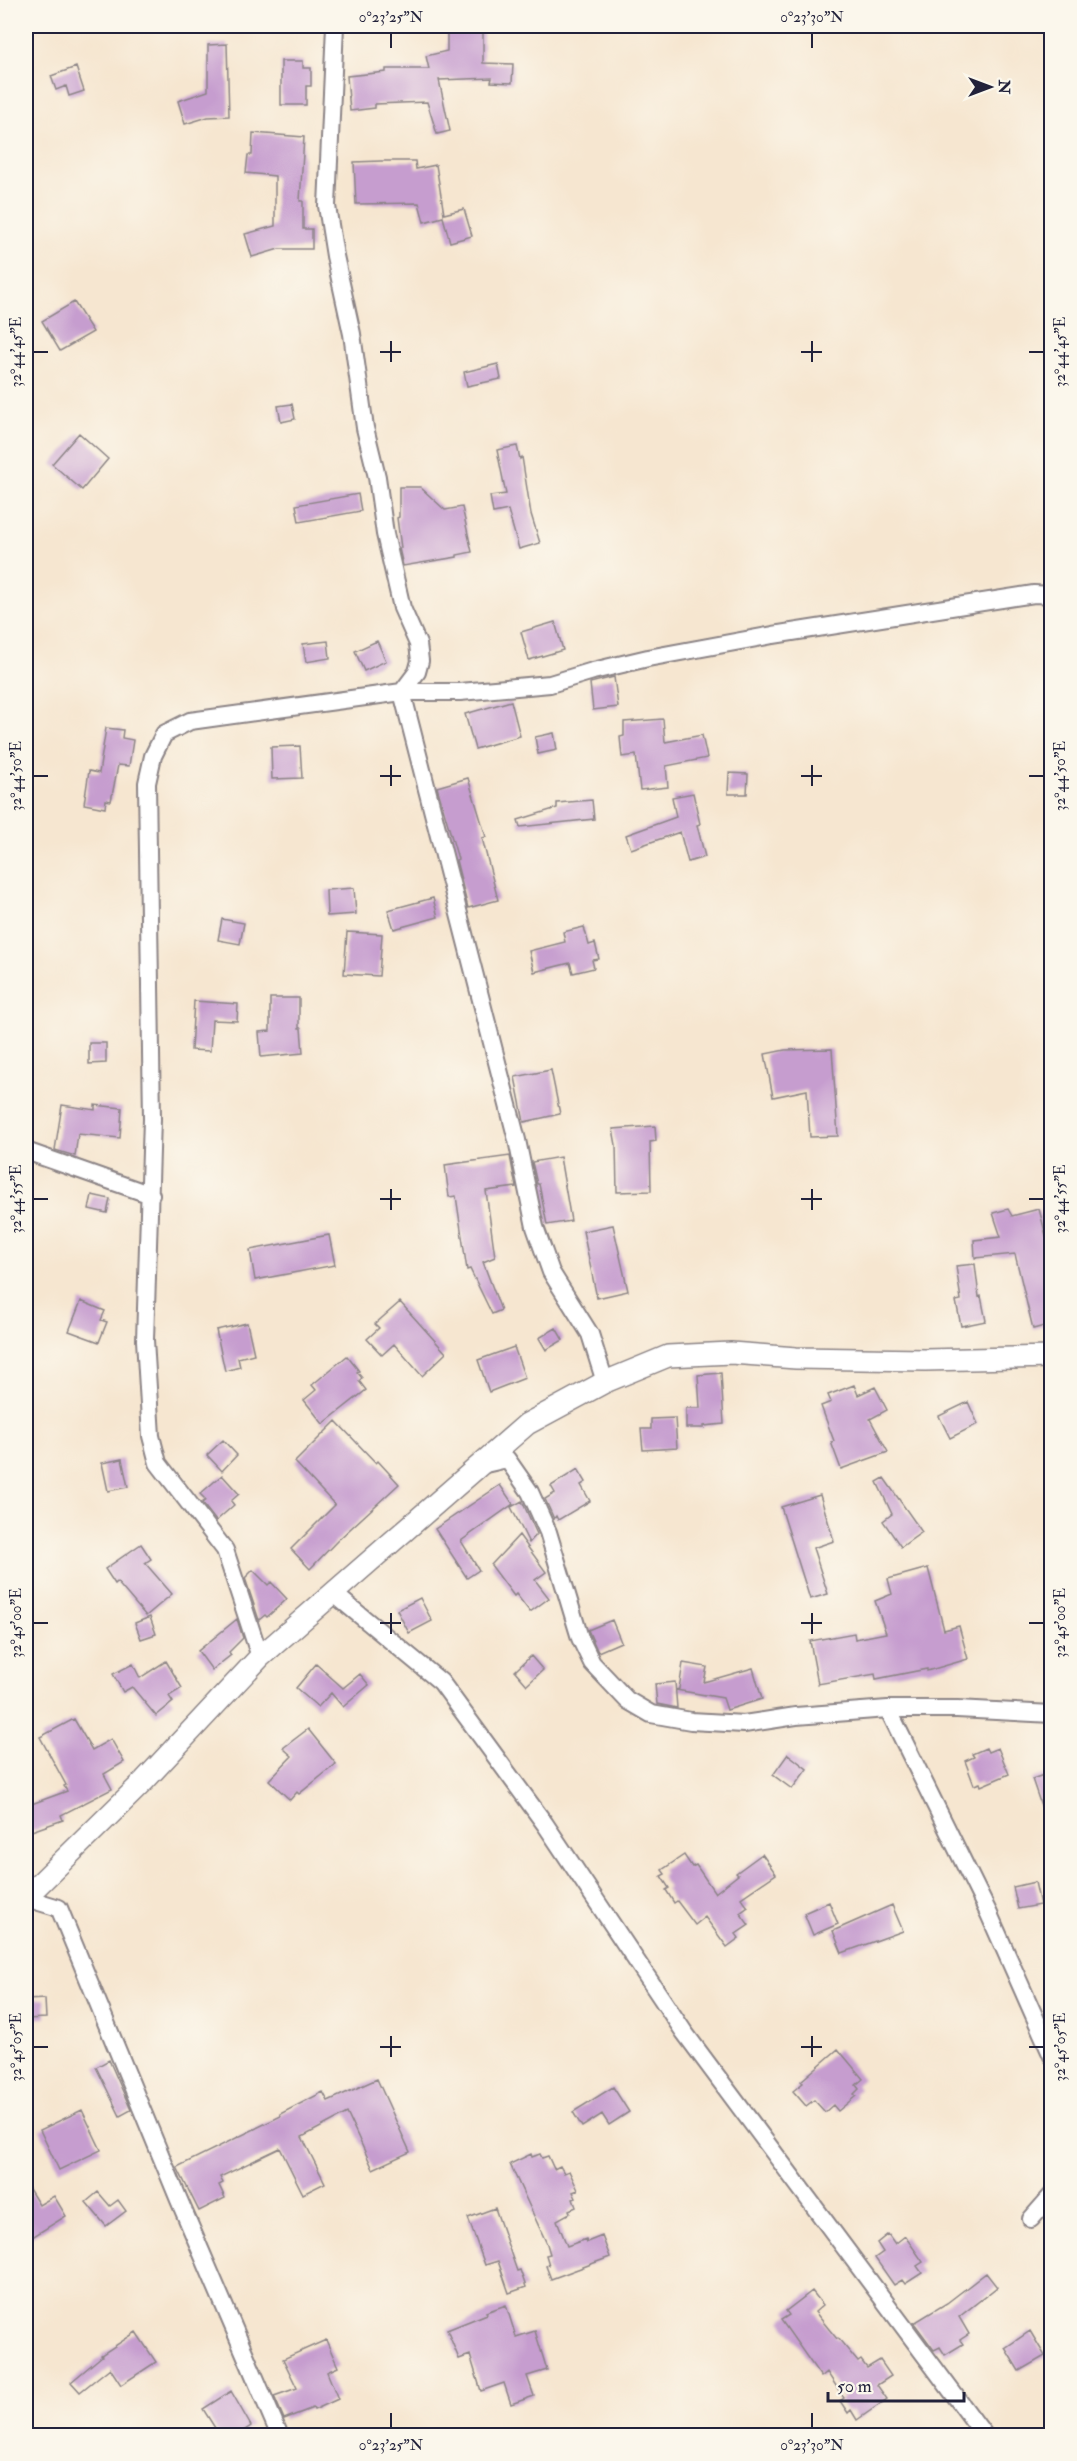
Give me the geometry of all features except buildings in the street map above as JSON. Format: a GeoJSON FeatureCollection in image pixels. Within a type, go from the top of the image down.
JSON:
{"type":"FeatureCollection","features":[{"type":"Feature","properties":{"kind":"street"},"geometry":{"type":"LineString","coordinates":[[335,26],[327,206],[352,334],[365,428],[377,477],[385,534],[402,608],[418,644],[420,661],[417,672],[402,692]]}},
{"type":"Feature","properties":{"kind":"street"},"geometry":{"type":"LineString","coordinates":[[260,1657],[225,1550],[158,1463],[151,1436],[145,1340],[151,1195],[147,783],[153,756],[164,734],[190,721],[402,692],[460,692],[550,684],[648,658],[773,635],[1034,594],[1052,595]]}},
{"type":"Feature","properties":{"kind":"street"},"geometry":{"type":"LineString","coordinates":[[402,692],[517,1140],[535,1227],[551,1272],[590,1334],[605,1382]]}},
{"type":"Feature","properties":{"kind":"street"},"geometry":{"type":"LineString","coordinates":[[26,1151],[151,1195]]}},
{"type":"Feature","properties":{"kind":"street"},"geometry":{"type":"LineString","coordinates":[[280,2436],[179,2200],[59,1908],[26,1897],[144,1781],[260,1657],[528,1424],[605,1382],[668,1356],[731,1353],[796,1358],[925,1360],[1052,1356]]}},
{"type":"Feature","properties":{"kind":"street"},"geometry":{"type":"LineString","coordinates":[[477,1466],[507,1459],[530,1492],[548,1532],[580,1638],[592,1663],[627,1700],[651,1714],[744,1724],[796,1716],[888,1709],[1052,1714]]}},
{"type":"Feature","properties":{"kind":"street"},"geometry":{"type":"LineString","coordinates":[[333,1593],[441,1682],[545,1824],[684,2032],[985,2436]]}},
{"type":"Feature","properties":{"kind":"street"},"geometry":{"type":"LineString","coordinates":[[888,1709],[989,1914],[1052,2056]]}},
{"type":"Feature","properties":{"kind":"street"},"geometry":{"type":"LineString","coordinates":[[1031,2219],[1052,2195]]}}]}
